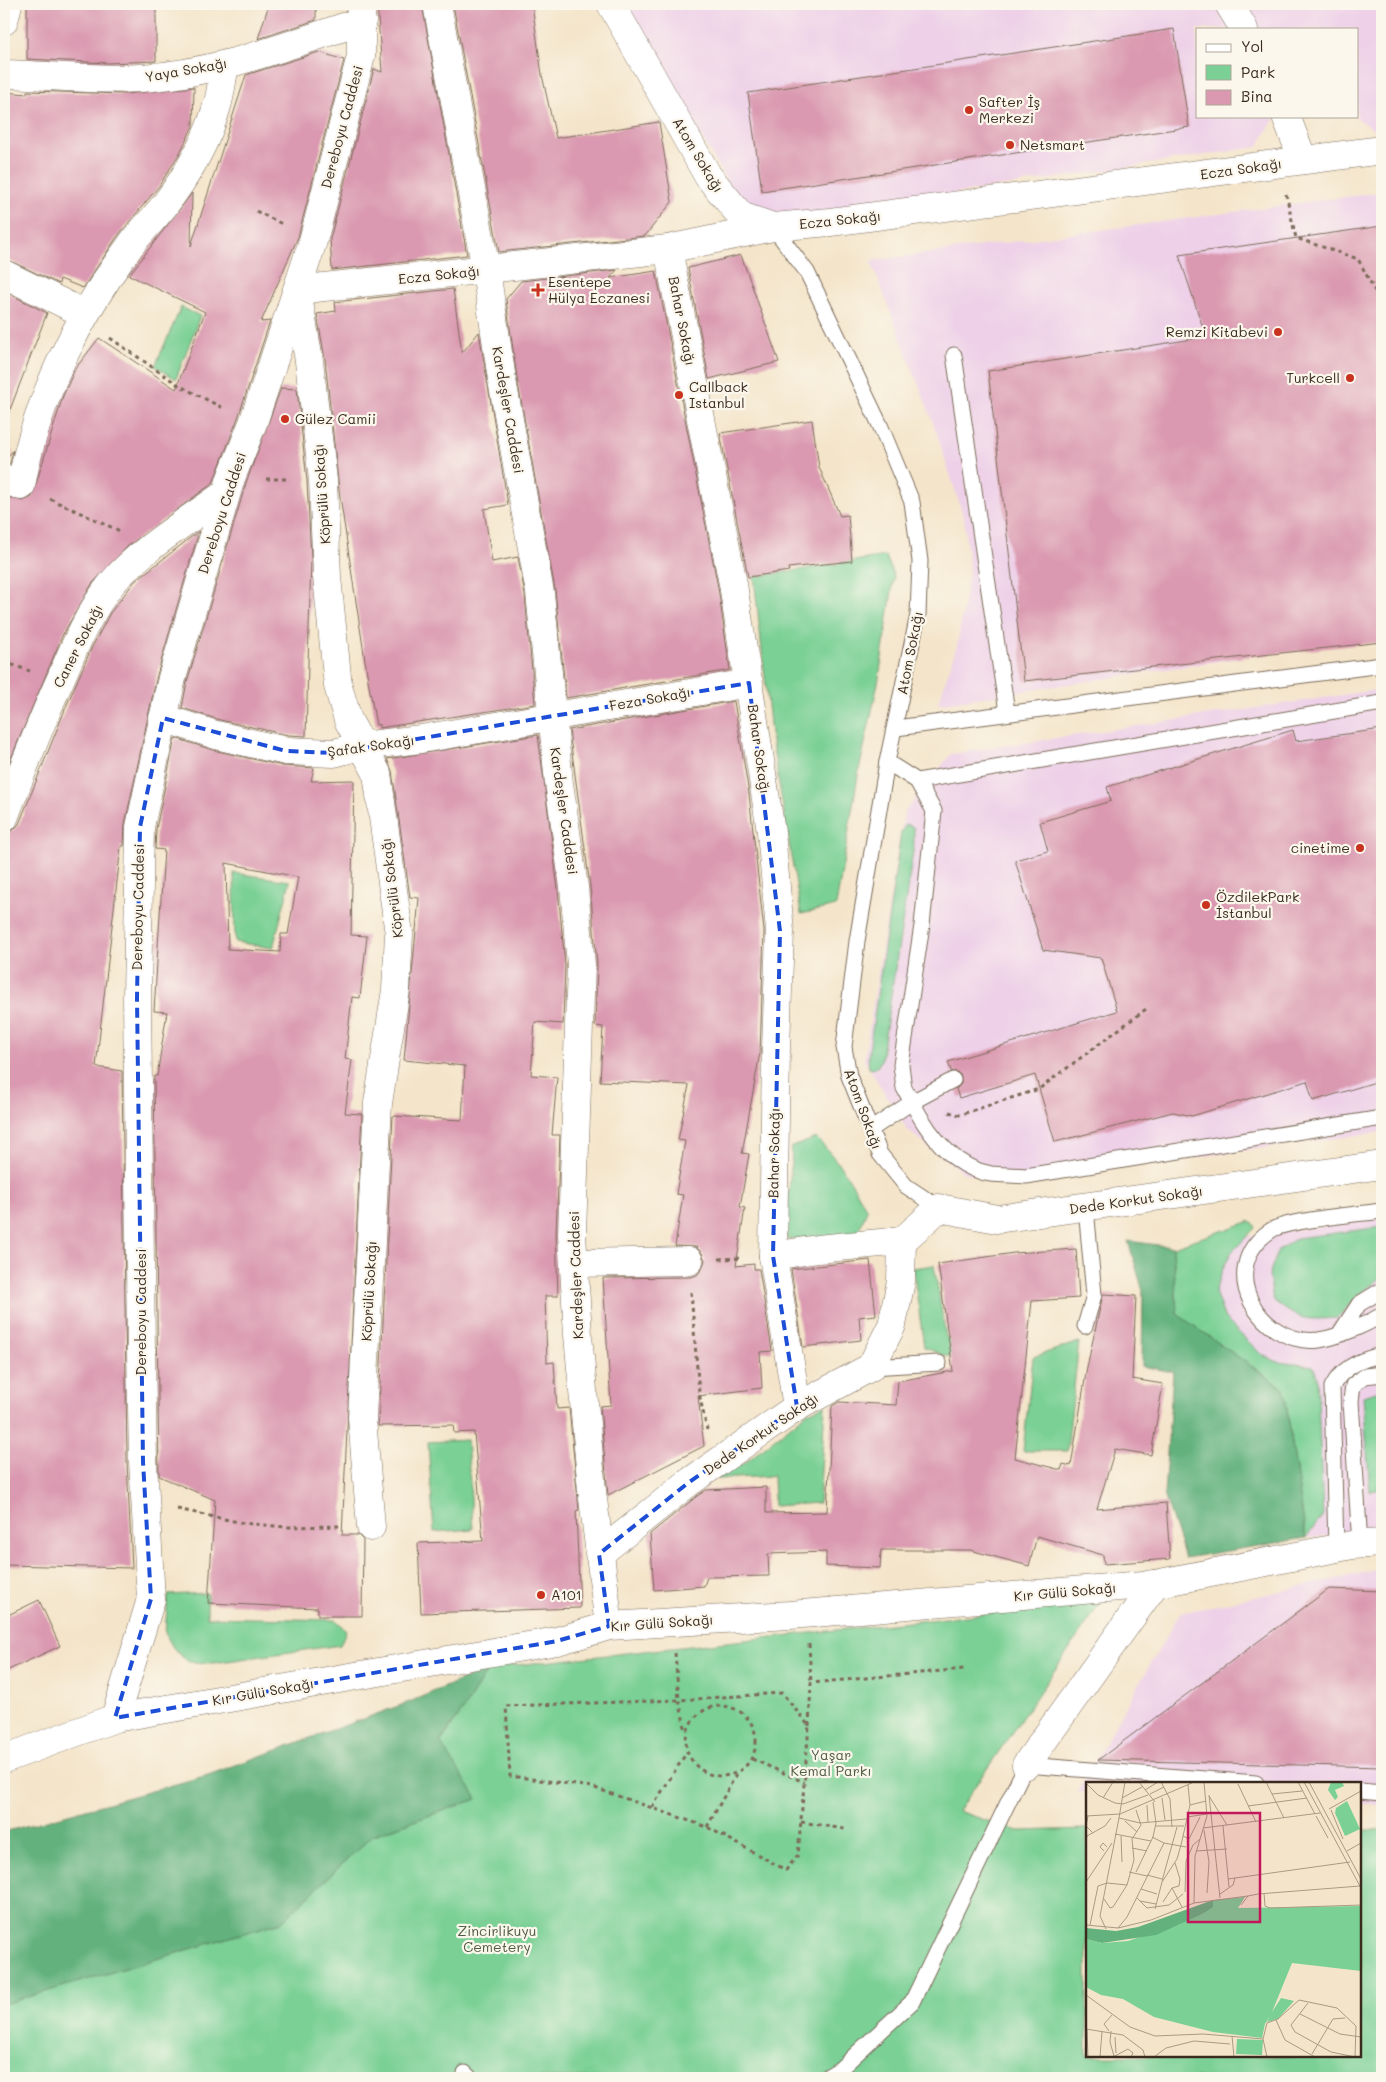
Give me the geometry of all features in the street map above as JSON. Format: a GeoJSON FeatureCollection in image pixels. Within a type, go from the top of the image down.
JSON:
{"type":"FeatureCollection","features":[{"type":"Feature","properties":{"kind":"street"},"geometry":{"type":"LineString","coordinates":[[4,20],[8,4]]}},
{"type":"Feature","properties":{"kind":"street","name":"Kardeşler Caddesi"},"geometry":{"type":"LineString","coordinates":[[437,4],[486,270],[502,380],[540,593],[551,715],[574,887],[581,965],[572,1234],[578,1335],[599,1554],[609,1626]]}},
{"type":"Feature","properties":{"kind":"street","name":"Atom Sokağı"},"geometry":{"type":"LineString","coordinates":[[611,4],[708,176],[741,216],[773,227]]}},
{"type":"Feature","properties":{"kind":"street"},"geometry":{"type":"LineString","coordinates":[[1229,4],[1243,28]]}},
{"type":"Feature","properties":{"kind":"street","name":"Yaya Sokağı"},"geometry":{"type":"LineString","coordinates":[[4,74],[140,78],[181,74],[225,65],[362,12]]}},
{"type":"Feature","properties":{"kind":"street","name":"Dereboyu Caddesi"},"geometry":{"type":"LineString","coordinates":[[115,1718],[151,1598],[143,1452],[137,998],[140,826],[172,678],[228,485],[253,423],[313,241],[361,56],[362,12]]}},
{"type":"Feature","properties":{"kind":"street"},"geometry":{"type":"LineString","coordinates":[[12,482],[25,463],[44,406],[66,350],[85,314],[130,246],[165,204],[196,158],[217,107],[225,65]]}},
{"type":"Feature","properties":{"kind":"street"},"geometry":{"type":"LineString","coordinates":[[1286,118],[1291,162]]}},
{"type":"Feature","properties":{"kind":"street","name":"Ecza Sokağı"},"geometry":{"type":"LineString","coordinates":[[297,290],[668,250],[773,227],[830,222],[1382,150]]}},
{"type":"Feature","properties":{"kind":"street","name":"Bahar Sokağı"},"geometry":{"type":"LineString","coordinates":[[668,250],[714,483],[749,683],[771,832],[780,931],[773,1256],[797,1407]]}},
{"type":"Feature","properties":{"kind":"street"},"geometry":{"type":"LineString","coordinates":[[4,274],[85,314]]}},
{"type":"Feature","properties":{"kind":"street","name":"Köprülü Sokağı"},"geometry":{"type":"LineString","coordinates":[[297,290],[309,361],[323,480],[327,577],[338,686],[348,720],[377,773],[399,934],[396,990],[378,1103],[362,1418],[370,1526]]}},
{"type":"Feature","properties":{"kind":"street","name":"Caner Sokağı"},"geometry":{"type":"LineString","coordinates":[[4,818],[35,735],[76,642],[93,611],[114,582],[136,560],[228,485]]}},
{"type":"Feature","properties":{"kind":"street","name":"Feza Sokağı"},"geometry":{"type":"LineString","coordinates":[[551,715],[749,683]]}},
{"type":"Feature","properties":{"kind":"street","name":"Şafak Sokağı"},"geometry":{"type":"LineString","coordinates":[[163,718],[216,735],[286,751],[334,753],[361,746],[421,739],[551,715]]}},
{"type":"Feature","properties":{"kind":"street","name":"Dede Korkut Sokağı"},"geometry":{"type":"LineString","coordinates":[[939,1208],[997,1219],[1382,1165]]}},
{"type":"Feature","properties":{"kind":"street"},"geometry":{"type":"LineString","coordinates":[[773,1256],[816,1249],[902,1241],[939,1208]]}},
{"type":"Feature","properties":{"kind":"street"},"geometry":{"type":"LineString","coordinates":[[871,1367],[892,1325],[901,1281],[902,1241]]}},
{"type":"Feature","properties":{"kind":"street"},"geometry":{"type":"LineString","coordinates":[[574,1263],[690,1272]]}},
{"type":"Feature","properties":{"kind":"street","name":"Dede Korkut Sokağı"},"geometry":{"type":"LineString","coordinates":[[599,1554],[688,1483],[797,1407],[871,1367]]}},
{"type":"Feature","properties":{"kind":"street","name":"Kır Gülü Sokağı"},"geometry":{"type":"LineString","coordinates":[[115,1718],[557,1641],[609,1626],[790,1615],[1155,1584],[1360,1545]]}},
{"type":"Feature","properties":{"kind":"street"},"geometry":{"type":"LineString","coordinates":[[1026,1765],[1155,1584]]}},
{"type":"Feature","properties":{"kind":"street"},"geometry":{"type":"LineString","coordinates":[[4,1758],[115,1718]]}},
{"type":"Feature","properties":{"kind":"lane","name":"Atom Sokağı"},"geometry":{"type":"LineString","coordinates":[[773,227],[807,272],[880,425],[912,502],[920,561],[918,615],[896,728],[887,762],[857,941],[844,1047],[849,1076],[880,1154],[906,1186],[939,1208]]}},
{"type":"Feature","properties":{"kind":"lane"},"geometry":{"type":"LineString","coordinates":[[954,355],[1007,712]]}},
{"type":"Feature","properties":{"kind":"lane"},"geometry":{"type":"LineString","coordinates":[[896,728],[1007,712],[1382,665]]}},
{"type":"Feature","properties":{"kind":"lane"},"geometry":{"type":"LineString","coordinates":[[918,781],[1382,703]]}},
{"type":"Feature","properties":{"kind":"lane"},"geometry":{"type":"LineString","coordinates":[[887,762],[918,781],[934,811],[922,926],[901,1065],[904,1088],[924,1126],[958,1160],[977,1170],[991,1174],[1026,1176],[1382,1118]]}},
{"type":"Feature","properties":{"kind":"lane"},"geometry":{"type":"LineString","coordinates":[[870,1130],[912,1102],[953,1080]]}},
{"type":"Feature","properties":{"kind":"lane"},"geometry":{"type":"LineString","coordinates":[[1085,1326],[1094,1295],[1086,1208]]}},
{"type":"Feature","properties":{"kind":"lane"},"geometry":{"type":"LineString","coordinates":[[1382,1211],[1320,1219],[1270,1230],[1251,1250],[1244,1266],[1245,1287],[1255,1311],[1276,1330],[1299,1338],[1318,1340],[1382,1315]]}},
{"type":"Feature","properties":{"kind":"lane"},"geometry":{"type":"LineString","coordinates":[[1340,1333],[1359,1304],[1382,1290]]}},
{"type":"Feature","properties":{"kind":"lane"},"geometry":{"type":"LineString","coordinates":[[1360,1545],[1332,1387],[1338,1376],[1351,1366],[1382,1355]]}},
{"type":"Feature","properties":{"kind":"lane"},"geometry":{"type":"LineString","coordinates":[[871,1367],[939,1363]]}},
{"type":"Feature","properties":{"kind":"lane"},"geometry":{"type":"LineString","coordinates":[[1360,1545],[1351,1401],[1353,1385],[1365,1376],[1382,1374]]}},
{"type":"Feature","properties":{"kind":"lane"},"geometry":{"type":"LineString","coordinates":[[825,2078],[840,2068],[912,2002],[1026,1765],[1243,1782]]}},
{"type":"Feature","properties":{"kind":"lane"},"geometry":{"type":"LineString","coordinates":[[1361,1791],[1382,1793]]}},
{"type":"Feature","properties":{"kind":"path"},"geometry":{"type":"LineString","coordinates":[[1291,162],[1296,238],[1358,259],[1382,304]]}},
{"type":"Feature","properties":{"kind":"path"},"geometry":{"type":"LineString","coordinates":[[85,314],[123,348],[180,386],[253,423]]}},
{"type":"Feature","properties":{"kind":"path"},"geometry":{"type":"LineString","coordinates":[[228,485],[323,480]]}},
{"type":"Feature","properties":{"kind":"path"},"geometry":{"type":"LineString","coordinates":[[12,482],[154,546]]}},
{"type":"Feature","properties":{"kind":"path"},"geometry":{"type":"LineString","coordinates":[[959,1114],[1039,1089],[1146,1009]]}},
{"type":"Feature","properties":{"kind":"path"},"geometry":{"type":"LineString","coordinates":[[714,1465],[699,1392],[690,1272],[773,1256]]}},
{"type":"Feature","properties":{"kind":"path"},"geometry":{"type":"LineString","coordinates":[[203,1515],[242,1523],[285,1527],[370,1526]]}},
{"type":"Feature","properties":{"kind":"path"},"geometry":{"type":"LineString","coordinates":[[672,1622],[679,1700],[686,1732],[687,1752],[698,1769],[717,1776],[737,1773]]}},
{"type":"Feature","properties":{"kind":"path"},"geometry":{"type":"LineString","coordinates":[[808,1726],[782,1693],[679,1700],[506,1706],[510,1776],[592,1787],[707,1827],[786,1870],[798,1856],[801,1822],[804,1782],[808,1726],[811,1683],[809,1645]]}},
{"type":"Feature","properties":{"kind":"path"},"geometry":{"type":"LineString","coordinates":[[811,1683],[964,1669]]}},
{"type":"Feature","properties":{"kind":"path"},"geometry":{"type":"LineString","coordinates":[[686,1732],[696,1714],[715,1705],[735,1707],[751,1720],[757,1740],[752,1759],[737,1773],[707,1827]]}},
{"type":"Feature","properties":{"kind":"path"},"geometry":{"type":"LineString","coordinates":[[652,1808],[687,1752]]}},
{"type":"Feature","properties":{"kind":"path"},"geometry":{"type":"LineString","coordinates":[[752,1759],[804,1782]]}},
{"type":"Feature","properties":{"kind":"path"},"geometry":{"type":"LineString","coordinates":[[801,1822],[845,1829]]}},
{"type":"Feature","properties":{"kind":"highlighted area"},"geometry":{"type":"Polygon","coordinates":[[[749,683],[780,931],[773,1256],[797,1407],[688,1483],[599,1554],[609,1626],[557,1641],[115,1718],[151,1599],[143,1462],[137,998],[140,827],[163,718],[286,751],[334,753],[749,683]]]}},
{"type":"Feature","properties":{"kind":"shaded area"},"geometry":{"type":"Polygon","coordinates":[[[625,4],[1382,4],[1382,135],[1357,118],[1358,28],[1196,28],[1196,118],[1275,118],[1258,147],[752,225],[625,4]]]}},
{"type":"Feature","properties":{"kind":"shaded area"},"geometry":{"type":"Polygon","coordinates":[[[1382,192],[1382,636],[938,704],[958,642],[969,571],[964,518],[933,422],[871,261],[1382,192]]]}},
{"type":"Feature","properties":{"kind":"shaded area"},"geometry":{"type":"Polygon","coordinates":[[[1382,689],[1382,1132],[1020,1181],[964,1173],[908,1131],[864,1060],[904,813],[951,754],[1382,689]]]}},
{"type":"Feature","properties":{"kind":"shaded area"},"geometry":{"type":"Polygon","coordinates":[[[1382,1218],[1382,1530],[1306,1538],[1284,1389],[1177,1314],[1173,1247],[1382,1218]]]}},
{"type":"Feature","properties":{"kind":"shaded area"},"geometry":{"type":"Polygon","coordinates":[[[1382,1569],[1382,1805],[1361,1804],[1361,1782],[1086,1782],[1086,1793],[1077,1792],[1180,1613],[1382,1569]]]}},
{"type":"Feature","properties":{"kind":"green space"},"geometry":{"type":"Polygon","coordinates":[[[181,307],[200,316],[176,379],[155,366],[181,307]]]}},
{"type":"Feature","properties":{"kind":"green space"},"geometry":{"type":"Polygon","coordinates":[[[886,556],[894,577],[879,678],[858,775],[836,906],[801,914],[772,742],[754,577],[886,556]]]}},
{"type":"Feature","properties":{"kind":"green space"},"geometry":{"type":"Polygon","coordinates":[[[906,824],[914,828],[914,845],[881,1061],[877,1067],[869,1068],[868,1058],[901,833],[906,824]]]}},
{"type":"Feature","properties":{"kind":"green space"},"geometry":{"type":"Polygon","coordinates":[[[234,873],[290,881],[273,948],[235,942],[234,873]]]}},
{"type":"Feature","properties":{"kind":"green space"},"geometry":{"type":"Polygon","coordinates":[[[816,1138],[844,1172],[867,1210],[859,1230],[852,1235],[786,1239],[792,1147],[816,1138]]]}},
{"type":"Feature","properties":{"kind":"green space"},"geometry":{"type":"Polygon","coordinates":[[[1251,1221],[1256,1227],[1231,1253],[1224,1266],[1215,1292],[1225,1319],[1262,1355],[1278,1362],[1313,1366],[1317,1376],[1323,1515],[1306,1538],[1284,1389],[1177,1314],[1173,1247],[1251,1221]]]}},
{"type":"Feature","properties":{"kind":"green space"},"geometry":{"type":"Polygon","coordinates":[[[1382,1227],[1382,1277],[1360,1294],[1337,1318],[1303,1318],[1289,1312],[1273,1300],[1269,1275],[1278,1250],[1297,1238],[1382,1227]]]}},
{"type":"Feature","properties":{"kind":"green space"},"geometry":{"type":"Polygon","coordinates":[[[1128,1241],[1173,1247],[1177,1314],[1284,1389],[1306,1538],[1185,1558],[1164,1494],[1173,1372],[1142,1366],[1143,1291],[1128,1241]]]}},
{"type":"Feature","properties":{"kind":"green space"},"geometry":{"type":"Polygon","coordinates":[[[934,1265],[946,1337],[990,1342],[992,1353],[945,1356],[924,1347],[913,1268],[934,1265]]]}},
{"type":"Feature","properties":{"kind":"green space"},"geometry":{"type":"Polygon","coordinates":[[[1079,1342],[1067,1451],[1023,1451],[1033,1357],[1079,1342]]]}},
{"type":"Feature","properties":{"kind":"green space"},"geometry":{"type":"Polygon","coordinates":[[[1382,1390],[1382,1489],[1370,1491],[1363,1396],[1382,1390]]]}},
{"type":"Feature","properties":{"kind":"green space"},"geometry":{"type":"Polygon","coordinates":[[[825,1405],[819,1503],[774,1506],[773,1476],[717,1479],[746,1462],[808,1412],[825,1405]]]}},
{"type":"Feature","properties":{"kind":"green space"},"geometry":{"type":"Polygon","coordinates":[[[467,1440],[473,1529],[434,1532],[428,1442],[467,1440]]]}},
{"type":"Feature","properties":{"kind":"green space"},"geometry":{"type":"Polygon","coordinates":[[[207,1593],[207,1617],[336,1620],[346,1631],[340,1645],[213,1663],[189,1662],[175,1651],[165,1633],[168,1595],[207,1593]]]}},
{"type":"Feature","properties":{"kind":"green space","name":"Zincirlikuyu Cemetery"},"geometry":{"type":"Polygon","coordinates":[[[1102,1601],[958,1811],[1018,1831],[1086,1829],[1086,2057],[1361,2057],[1361,1830],[1382,1830],[1382,2078],[4,2078],[4,2004],[281,1922],[373,1835],[477,1799],[440,1743],[489,1668],[1102,1601]]]}},
{"type":"Feature","properties":{"kind":"green space"},"geometry":{"type":"Polygon","coordinates":[[[489,1668],[463,1710],[440,1742],[477,1799],[373,1835],[281,1922],[4,2004],[4,1832],[208,1775],[407,1703],[489,1668]]]}},
{"type":"Feature","properties":{"kind":"building"},"geometry":{"type":"Polygon","coordinates":[[[27,4],[156,4],[156,61],[108,63],[27,59],[27,4]]]}},
{"type":"Feature","properties":{"kind":"building"},"geometry":{"type":"Polygon","coordinates":[[[269,4],[316,4],[316,20],[258,39],[269,4]]]}},
{"type":"Feature","properties":{"kind":"building"},"geometry":{"type":"Polygon","coordinates":[[[377,4],[422,4],[467,255],[332,270],[330,239],[374,69],[382,72],[377,4]]]}},
{"type":"Feature","properties":{"kind":"building"},"geometry":{"type":"Polygon","coordinates":[[[453,4],[532,4],[542,75],[556,138],[659,122],[672,202],[645,236],[499,252],[453,4]]]}},
{"type":"Feature","properties":{"kind":"building","name":"Safter İş Merkezi"},"geometry":{"type":"Polygon","coordinates":[[[1174,29],[1189,127],[762,191],[748,93],[1174,29]]]}},
{"type":"Feature","properties":{"kind":"building"},"geometry":{"type":"Polygon","coordinates":[[[319,52],[344,60],[298,237],[261,322],[270,321],[238,418],[213,483],[128,546],[92,584],[63,634],[4,775],[4,496],[23,501],[32,497],[63,396],[75,369],[99,338],[176,389],[205,312],[129,275],[192,193],[191,246],[246,75],[319,52]]]}},
{"type":"Feature","properties":{"kind":"building"},"geometry":{"type":"Polygon","coordinates":[[[194,87],[193,126],[181,151],[159,186],[117,237],[83,288],[60,279],[59,284],[4,258],[4,92],[27,94],[27,91],[125,94],[194,87]]]}},
{"type":"Feature","properties":{"kind":"building"},"geometry":{"type":"Polygon","coordinates":[[[1382,226],[1382,642],[1024,681],[988,371],[1206,337],[1179,255],[1382,226]]]}},
{"type":"Feature","properties":{"kind":"building"},"geometry":{"type":"Polygon","coordinates":[[[741,255],[779,362],[709,379],[688,268],[741,255]]]}},
{"type":"Feature","properties":{"kind":"building"},"geometry":{"type":"Polygon","coordinates":[[[617,270],[610,278],[656,271],[718,587],[730,670],[566,698],[555,590],[517,378],[506,299],[521,281],[617,270]]]}},
{"type":"Feature","properties":{"kind":"building"},"geometry":{"type":"Polygon","coordinates":[[[453,289],[462,353],[479,332],[508,505],[484,509],[492,562],[518,557],[525,595],[535,704],[379,728],[379,724],[376,725],[368,680],[339,490],[325,359],[317,314],[336,311],[335,302],[453,289]]]}},
{"type":"Feature","properties":{"kind":"building"},"geometry":{"type":"Polygon","coordinates":[[[4,291],[47,313],[6,420],[4,420],[4,291]]]}},
{"type":"Feature","properties":{"kind":"building"},"geometry":{"type":"Polygon","coordinates":[[[281,388],[297,389],[307,481],[311,558],[306,736],[288,735],[220,720],[182,708],[187,682],[246,483],[281,388]]]}},
{"type":"Feature","properties":{"kind":"building"},"geometry":{"type":"Polygon","coordinates":[[[812,420],[819,467],[840,516],[848,515],[852,561],[788,568],[789,571],[748,577],[720,433],[812,420]]]}},
{"type":"Feature","properties":{"kind":"building"},"geometry":{"type":"Polygon","coordinates":[[[13,450],[10,464],[4,464],[4,462],[13,450]]]}},
{"type":"Feature","properties":{"kind":"building"},"geometry":{"type":"Polygon","coordinates":[[[199,531],[157,675],[125,824],[124,846],[121,846],[96,1067],[122,1071],[127,1462],[132,1568],[4,1565],[4,833],[13,830],[19,824],[68,702],[92,647],[110,613],[135,581],[199,531]]]}},
{"type":"Feature","properties":{"kind":"building"},"geometry":{"type":"Polygon","coordinates":[[[734,701],[749,794],[764,931],[760,1053],[742,1153],[749,1154],[740,1207],[745,1208],[736,1266],[754,1264],[754,1269],[759,1269],[772,1351],[760,1352],[762,1388],[698,1396],[704,1446],[608,1495],[600,1406],[611,1405],[603,1278],[690,1277],[697,1275],[702,1269],[705,1260],[702,1253],[696,1247],[675,1246],[683,1195],[676,1194],[685,1141],[678,1140],[689,1085],[600,1081],[603,1027],[595,1026],[597,964],[590,886],[569,730],[734,701]]]}},
{"type":"Feature","properties":{"kind":"building","name":"ÖzdilekPark İstanbul"},"geometry":{"type":"Polygon","coordinates":[[[1382,729],[1382,1080],[1313,1101],[1307,1081],[1192,1116],[1173,1112],[1055,1142],[1035,1075],[959,1098],[956,1089],[961,1084],[961,1076],[957,1072],[951,1071],[948,1062],[1117,1011],[1101,958],[1043,950],[1015,860],[1048,851],[1040,822],[1111,801],[1107,787],[1293,730],[1296,741],[1382,729]]]}},
{"type":"Feature","properties":{"kind":"building"},"geometry":{"type":"Polygon","coordinates":[[[538,735],[558,889],[565,965],[563,1024],[535,1022],[531,1075],[557,1077],[552,1135],[560,1135],[556,1233],[558,1296],[545,1296],[547,1363],[554,1362],[557,1409],[569,1408],[579,1510],[576,1511],[580,1608],[421,1613],[418,1543],[483,1541],[474,1432],[454,1433],[453,1425],[378,1426],[393,1116],[462,1120],[465,1066],[404,1060],[419,898],[410,897],[392,771],[387,759],[538,735]]]}},
{"type":"Feature","properties":{"kind":"building"},"geometry":{"type":"Polygon","coordinates":[[[175,738],[213,750],[283,766],[314,768],[311,781],[354,780],[351,935],[367,936],[360,998],[352,997],[345,1059],[352,1060],[345,1113],[362,1114],[342,1535],[358,1535],[363,1540],[362,1616],[318,1616],[318,1608],[208,1603],[215,1500],[159,1476],[154,1076],[157,1076],[167,1012],[154,1011],[164,850],[155,849],[156,829],[175,738]],[[226,863],[228,949],[280,952],[281,934],[288,934],[298,877],[226,863]]]}},
{"type":"Feature","properties":{"kind":"building"},"geometry":{"type":"Polygon","coordinates":[[[1076,1249],[1079,1298],[1032,1301],[1015,1458],[1061,1470],[1063,1464],[1071,1466],[1087,1367],[1103,1294],[1136,1296],[1132,1379],[1163,1384],[1151,1455],[1115,1449],[1097,1509],[1166,1503],[1170,1559],[1104,1564],[1103,1555],[1037,1536],[1029,1566],[970,1550],[881,1550],[880,1568],[826,1566],[826,1552],[768,1554],[769,1576],[707,1577],[704,1586],[654,1590],[650,1534],[697,1496],[706,1490],[766,1487],[766,1513],[827,1512],[832,1406],[839,1402],[896,1405],[898,1381],[953,1371],[938,1264],[1014,1253],[1076,1249]]]}},
{"type":"Feature","properties":{"kind":"building"},"geometry":{"type":"Polygon","coordinates":[[[870,1260],[876,1315],[859,1317],[861,1340],[803,1347],[791,1269],[870,1260]]]}},
{"type":"Feature","properties":{"kind":"building"},"geometry":{"type":"Polygon","coordinates":[[[1329,1589],[1382,1591],[1382,1767],[1098,1760],[1329,1589]]]}},
{"type":"Feature","properties":{"kind":"building"},"geometry":{"type":"Polygon","coordinates":[[[39,1600],[60,1646],[4,1672],[4,1617],[39,1600]]]}},
{"type":"Feature","properties":{"kind":"place","name":"Safter İş Merkezi"},"geometry":{"type":"Point","coordinates":[969,110]}},
{"type":"Feature","properties":{"kind":"place","name":"Netsmart"},"geometry":{"type":"Point","coordinates":[1010,145]}},
{"type":"Feature","properties":{"kind":"place","name":"Esentepe Hülya Eczanesi"},"geometry":{"type":"Point","coordinates":[538,290]}},
{"type":"Feature","properties":{"kind":"place","name":"Remzi Kitabevi"},"geometry":{"type":"Point","coordinates":[1278,332]}},
{"type":"Feature","properties":{"kind":"place","name":"Turkcell"},"geometry":{"type":"Point","coordinates":[1350,378]}},
{"type":"Feature","properties":{"kind":"place","name":"Callback Istanbul"},"geometry":{"type":"Point","coordinates":[679,395]}},
{"type":"Feature","properties":{"kind":"place","name":"Gülez Camii"},"geometry":{"type":"Point","coordinates":[285,419]}},
{"type":"Feature","properties":{"kind":"place","name":"cinetime"},"geometry":{"type":"Point","coordinates":[1360,848]}},
{"type":"Feature","properties":{"kind":"place","name":"ÖzdilekPark İstanbul"},"geometry":{"type":"Point","coordinates":[1206,905]}},
{"type":"Feature","properties":{"kind":"place","name":"A101"},"geometry":{"type":"Point","coordinates":[541,1595]}},
{"type":"Feature","properties":{"kind":"park label","name":"Yaşar Kemal Parkı"},"geometry":{"type":"Point","coordinates":[831,1764]}}]}
